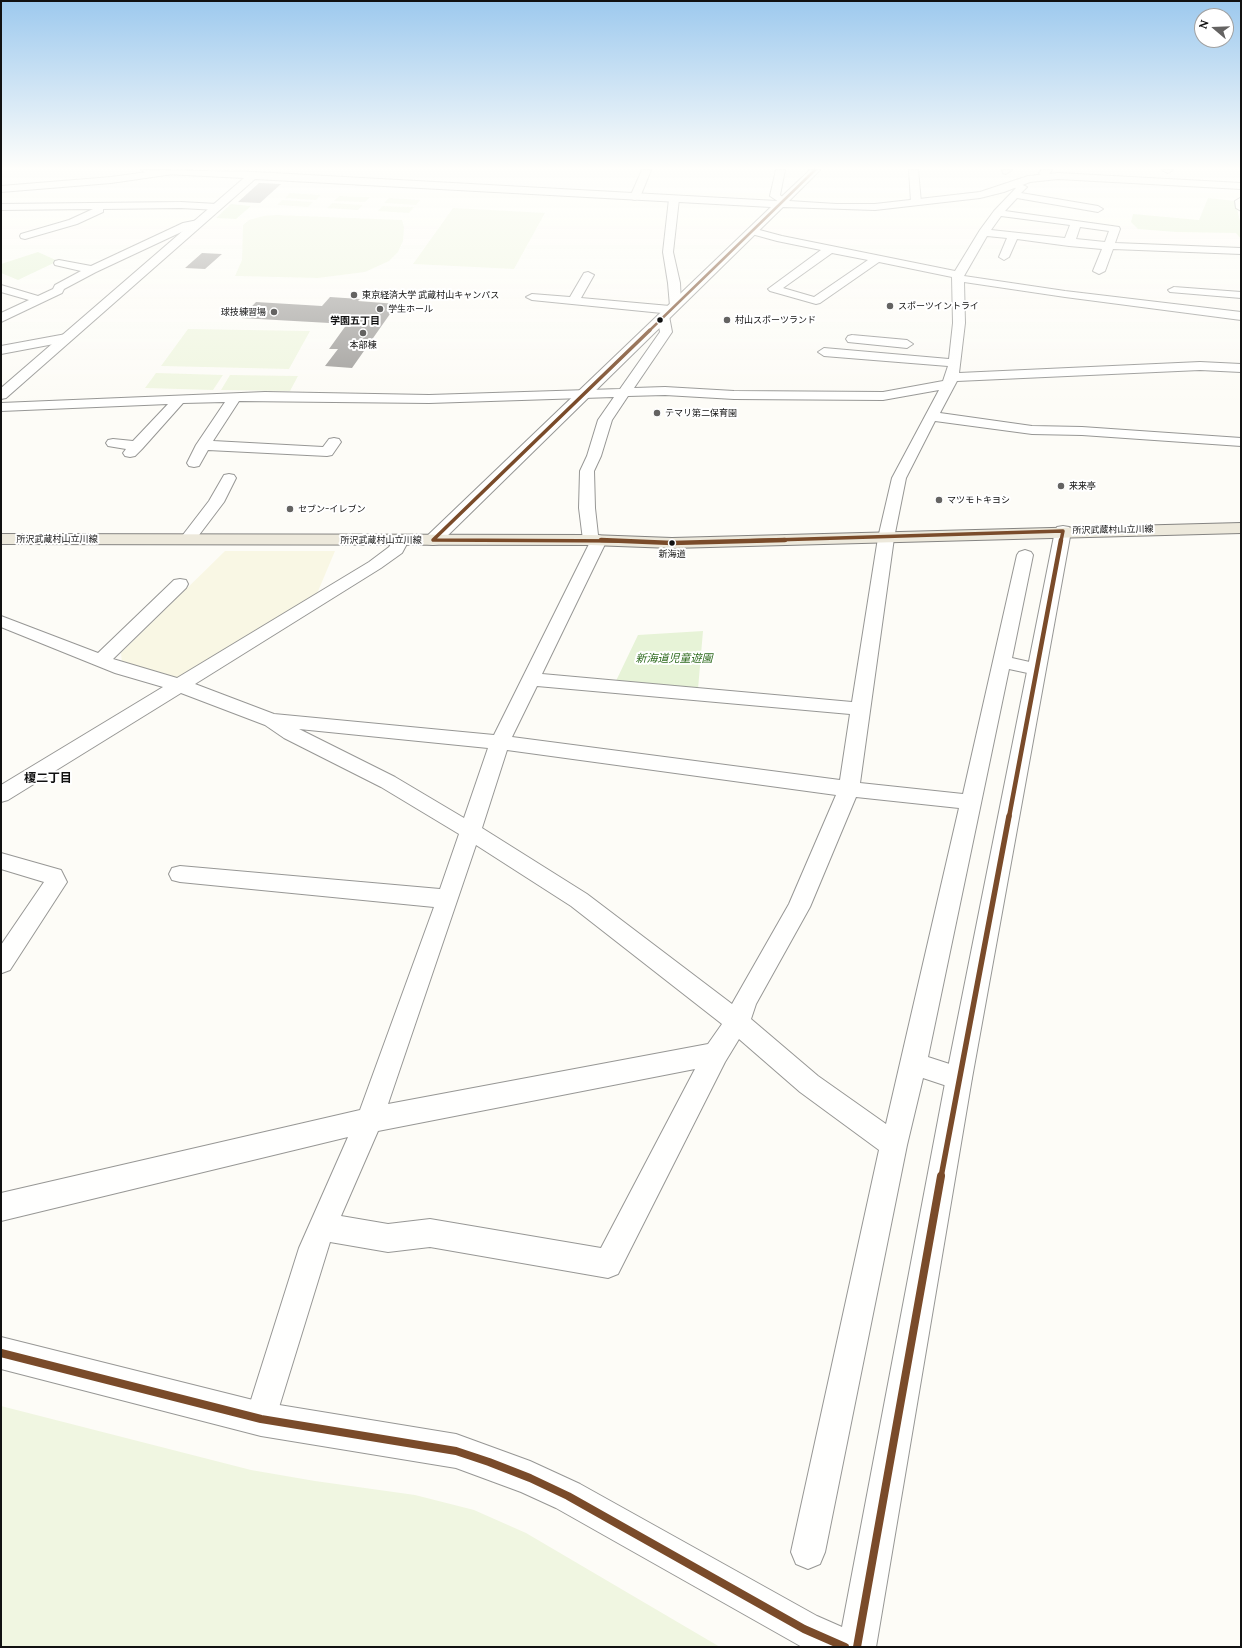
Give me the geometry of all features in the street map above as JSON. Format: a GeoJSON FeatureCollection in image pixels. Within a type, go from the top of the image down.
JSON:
{"type":"FeatureCollection","features":[{"type":"Feature","properties":{"kind":"main road","name":"所沢武蔵村山立川線"},"geometry":{"type":"LineString","coordinates":[[1,539],[595,540],[672,543],[886,538],[1063,531],[1241,528]]}},
{"type":"Feature","properties":{"kind":"street"},"geometry":{"type":"LineString","coordinates":[[1,318],[58,291],[59,287],[141,247]]}},
{"type":"Feature","properties":{"kind":"street"},"geometry":{"type":"LineString","coordinates":[[1,395],[171,247]]}},
{"type":"Feature","properties":{"kind":"street"},"geometry":{"type":"LineString","coordinates":[[261,1419],[313,1248],[369,1120],[448,900],[500,742],[531,679],[595,540],[587,508],[587,471],[594,456],[605,420],[666,332],[674,283],[668,252],[669,247]]}},
{"type":"Feature","properties":{"kind":"street"},"geometry":{"type":"LineString","coordinates":[[434,540],[582,394],[735,247]]}},
{"type":"Feature","properties":{"kind":"street"},"geometry":{"type":"LineString","coordinates":[[820,247],[878,258],[957,277],[1065,294],[1241,316]]}},
{"type":"Feature","properties":{"kind":"street"},"geometry":{"type":"LineString","coordinates":[[323,1227],[388,1238],[430,1233],[608,1264],[716,1054],[737,1022],[744,1001],[799,907],[849,789],[886,538],[899,478],[950,380],[956,349],[958,323],[957,277],[975,247]]}},
{"type":"Feature","properties":{"kind":"street"},"geometry":{"type":"LineString","coordinates":[[1004,257],[1008,247]]}},
{"type":"Feature","properties":{"kind":"street"},"geometry":{"type":"LineString","coordinates":[[1099,271],[1108,247]]}},
{"type":"Feature","properties":{"kind":"street"},"geometry":{"type":"LineString","coordinates":[[1132,247],[1241,251]]}},
{"type":"Feature","properties":{"kind":"street"},"geometry":{"type":"LineString","coordinates":[[830,249],[774,288],[816,301],[878,258]]}},
{"type":"Feature","properties":{"kind":"street"},"geometry":{"type":"LineString","coordinates":[[59,264],[92,270]]}},
{"type":"Feature","properties":{"kind":"street"},"geometry":{"type":"LineString","coordinates":[[574,301],[588,275]]}},
{"type":"Feature","properties":{"kind":"street"},"geometry":{"type":"LineString","coordinates":[[1,288],[39,300]]}},
{"type":"Feature","properties":{"kind":"street"},"geometry":{"type":"LineString","coordinates":[[1174,290],[1241,295]]}},
{"type":"Feature","properties":{"kind":"street"},"geometry":{"type":"LineString","coordinates":[[532,297],[670,310]]}},
{"type":"Feature","properties":{"kind":"street"},"geometry":{"type":"LineString","coordinates":[[1,350],[66,338]]}},
{"type":"Feature","properties":{"kind":"street"},"geometry":{"type":"LineString","coordinates":[[852,339],[918,346]]}},
{"type":"Feature","properties":{"kind":"street"},"geometry":{"type":"LineString","coordinates":[[941,348],[956,349]]}},
{"type":"Feature","properties":{"kind":"street"},"geometry":{"type":"LineString","coordinates":[[824,352],[954,363]]}},
{"type":"Feature","properties":{"kind":"street"},"geometry":{"type":"LineString","coordinates":[[1,407],[178,401],[265,396],[429,399],[624,394],[665,391],[734,395],[883,396],[950,380],[1200,366],[1241,368]]}},
{"type":"Feature","properties":{"kind":"street"},"geometry":{"type":"LineString","coordinates":[[194,463],[203,446],[234,398]]}},
{"type":"Feature","properties":{"kind":"street"},"geometry":{"type":"LineString","coordinates":[[113,443],[133,450],[178,401]]}},
{"type":"Feature","properties":{"kind":"street"},"geometry":{"type":"LineString","coordinates":[[932,416],[1032,430],[1082,431],[1241,442]]}},
{"type":"Feature","properties":{"kind":"street"},"geometry":{"type":"LineString","coordinates":[[203,446],[327,452],[334,442]]}},
{"type":"Feature","properties":{"kind":"street"},"geometry":{"type":"LineString","coordinates":[[187,540],[216,502],[229,478]]}},
{"type":"Feature","properties":{"kind":"street"},"geometry":{"type":"LineString","coordinates":[[857,1647],[959,1078],[1063,531]]}},
{"type":"Feature","properties":{"kind":"street"},"geometry":{"type":"LineString","coordinates":[[1,795],[375,566],[396,550],[401,540]]}},
{"type":"Feature","properties":{"kind":"street"},"geometry":{"type":"LineString","coordinates":[[808,1552],[894,1145],[914,1064],[1026,555]]}},
{"type":"Feature","properties":{"kind":"street"},"geometry":{"type":"LineString","coordinates":[[102,660],[180,584]]}},
{"type":"Feature","properties":{"kind":"street"},"geometry":{"type":"LineString","coordinates":[[1,621],[102,660],[121,669],[179,685],[272,720],[291,733],[388,782],[470,831],[578,900],[737,1022],[808,1084],[894,1145]]}},
{"type":"Feature","properties":{"kind":"street"},"geometry":{"type":"LineString","coordinates":[[1003,662],[1037,669]]}},
{"type":"Feature","properties":{"kind":"street"},"geometry":{"type":"LineString","coordinates":[[531,679],[862,709]]}},
{"type":"Feature","properties":{"kind":"street"},"geometry":{"type":"LineString","coordinates":[[272,720],[500,742],[849,789],[971,802]]}},
{"type":"Feature","properties":{"kind":"street"},"geometry":{"type":"LineString","coordinates":[[1,861],[53,876],[56,882],[2,963]]}},
{"type":"Feature","properties":{"kind":"street"},"geometry":{"type":"LineString","coordinates":[[180,874],[448,900]]}},
{"type":"Feature","properties":{"kind":"street"},"geometry":{"type":"LineString","coordinates":[[1,1207],[369,1120],[716,1054]]}},
{"type":"Feature","properties":{"kind":"street"},"geometry":{"type":"LineString","coordinates":[[914,1064],[959,1078]]}},
{"type":"Feature","properties":{"kind":"street"},"geometry":{"type":"LineString","coordinates":[[1,1353],[261,1419],[456,1451],[530,1478],[568,1496],[804,1629],[845,1647]]}},
{"type":"Feature","properties":{"kind":"shaded area"},"geometry":{"type":"Polygon","coordinates":[[[225,551],[335,551],[316,596],[183,678],[171,679],[122,662],[121,653],[225,551]]]}},
{"type":"Feature","properties":{"kind":"green space"},"geometry":{"type":"Polygon","coordinates":[[[242,247],[400,247],[398,252],[389,261],[365,272],[318,278],[235,276],[242,260],[242,247]]]}},
{"type":"Feature","properties":{"kind":"green space"},"geometry":{"type":"Polygon","coordinates":[[[425,247],[526,247],[514,269],[413,264],[425,247]]]}},
{"type":"Feature","properties":{"kind":"green space"},"geometry":{"type":"Polygon","coordinates":[[[38,252],[58,261],[18,280],[1,273],[1,264],[38,252]]]}},
{"type":"Feature","properties":{"kind":"green space"},"geometry":{"type":"Polygon","coordinates":[[[188,329],[310,331],[289,369],[161,366],[188,329]]]}},
{"type":"Feature","properties":{"kind":"green space"},"geometry":{"type":"Polygon","coordinates":[[[156,373],[223,375],[213,390],[145,388],[156,373]]]}},
{"type":"Feature","properties":{"kind":"green space"},"geometry":{"type":"Polygon","coordinates":[[[230,375],[298,376],[290,391],[221,390],[230,375]]]}},
{"type":"Feature","properties":{"kind":"green space","name":"新海道児童遊園"},"geometry":{"type":"Polygon","coordinates":[[[703,631],[698,689],[615,683],[638,635],[703,631]]]}},
{"type":"Feature","properties":{"kind":"green space"},"geometry":{"type":"Polygon","coordinates":[[[1,1406],[251,1470],[315,1481],[415,1495],[474,1510],[526,1533],[720,1647],[1,1647],[1,1406]]]}},
{"type":"Feature","properties":{"kind":"building"},"geometry":{"type":"Polygon","coordinates":[[[202,253],[222,254],[205,269],[185,268],[202,253]]]}},
{"type":"Feature","properties":{"kind":"building"},"geometry":{"type":"Polygon","coordinates":[[[330,297],[397,304],[352,368],[325,366],[338,349],[329,349],[347,324],[241,318],[256,302],[322,306],[330,297]]]}},
{"type":"Feature","properties":{"kind":"transit line"},"geometry":{"type":"LineString","coordinates":[[433,540],[736,247]]}},
{"type":"Feature","properties":{"kind":"transit line"},"geometry":{"type":"LineString","coordinates":[[433,540],[591,540],[672,543],[886,538],[1063,531],[959,1078],[857,1647]]}},
{"type":"Feature","properties":{"kind":"transit line"},"geometry":{"type":"LineString","coordinates":[[1,1353],[261,1419],[456,1451],[489,1462],[530,1478],[568,1496],[804,1629],[845,1647]]}},
{"type":"Feature","properties":{"kind":"place","name":"東京経済大学 武蔵村山キャンパス"},"geometry":{"type":"Point","coordinates":[354,295]}},
{"type":"Feature","properties":{"kind":"place","name":"スポーツイントライ"},"geometry":{"type":"Point","coordinates":[890,306]}},
{"type":"Feature","properties":{"kind":"place","name":"学生ホール"},"geometry":{"type":"Point","coordinates":[380,309]}},
{"type":"Feature","properties":{"kind":"place","name":"球技練習場"},"geometry":{"type":"Point","coordinates":[274,312]}},
{"type":"Feature","properties":{"kind":"place","name":"村山スポーツランド"},"geometry":{"type":"Point","coordinates":[727,320]}},
{"type":"Feature","properties":{"kind":"place","name":"本部棟"},"geometry":{"type":"Point","coordinates":[363,333]}},
{"type":"Feature","properties":{"kind":"place","name":"テマリ第二保育園"},"geometry":{"type":"Point","coordinates":[657,413]}},
{"type":"Feature","properties":{"kind":"place","name":"来来亭"},"geometry":{"type":"Point","coordinates":[1061,486]}},
{"type":"Feature","properties":{"kind":"place","name":"マツモトキヨシ"},"geometry":{"type":"Point","coordinates":[939,500]}},
{"type":"Feature","properties":{"kind":"place","name":"セブン-イレブン"},"geometry":{"type":"Point","coordinates":[290,509]}},
{"type":"Feature","properties":{"kind":"place","name":"新海道"},"geometry":{"type":"Point","coordinates":[672,543]}},
{"type":"Feature","properties":{"kind":"district","name":"学園五丁目"},"geometry":{"type":"Point","coordinates":[355,321]}},
{"type":"Feature","properties":{"kind":"district","name":"榎二丁目"},"geometry":{"type":"Point","coordinates":[48,779]}}]}
